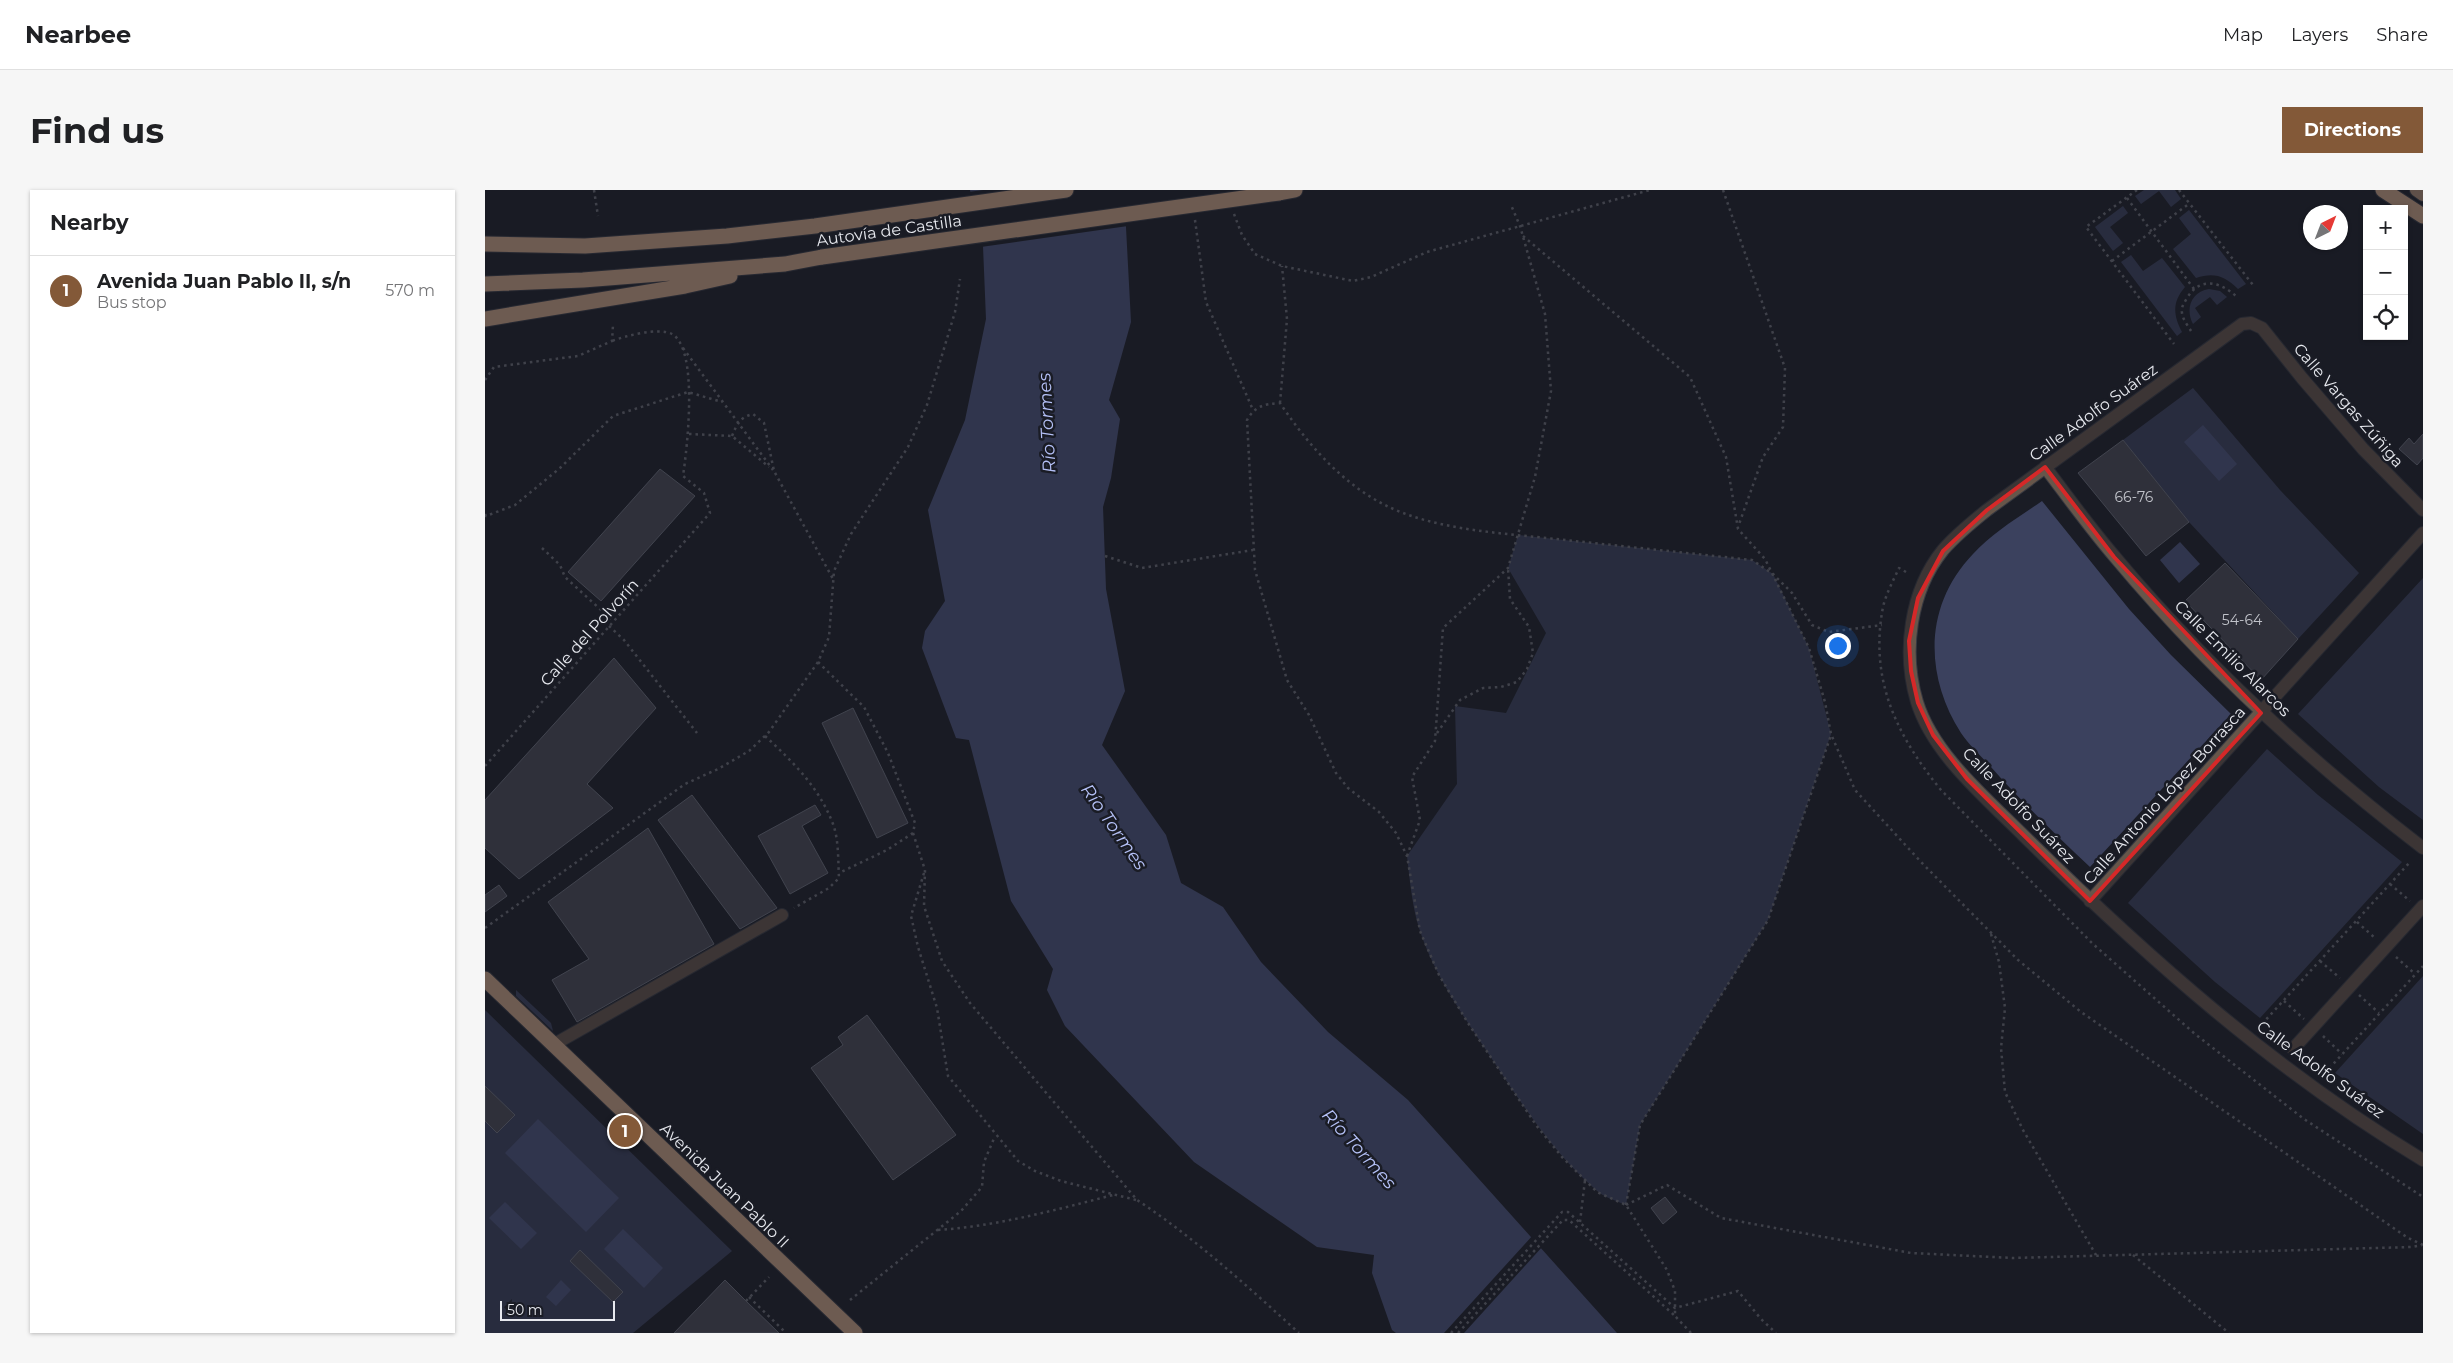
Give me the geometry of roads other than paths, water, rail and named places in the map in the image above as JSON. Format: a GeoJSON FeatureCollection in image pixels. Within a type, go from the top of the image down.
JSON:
{"type":"FeatureCollection","features":[{"type":"Feature","properties":{"kind":"highway","name":"Autovía de Castilla"},"geometry":{"type":"LineString","coordinates":[[485,244],[585,246],[727,236],[815,226],[1066,190]]}},
{"type":"Feature","properties":{"kind":"highway","name":"Autovía de Castilla"},"geometry":{"type":"LineString","coordinates":[[485,284],[583,280],[785,264],[822,257],[1295,190]]}},
{"type":"Feature","properties":{"kind":"highway"},"geometry":{"type":"LineString","coordinates":[[2383,190],[2423,216]]}},
{"type":"Feature","properties":{"kind":"highway"},"geometry":{"type":"LineString","coordinates":[[485,319],[685,286],[785,264]]}},
{"type":"Feature","properties":{"kind":"highway","name":"Avenida Juan Pablo II"},"geometry":{"type":"LineString","coordinates":[[485,979],[855,1333]]}},
{"type":"Feature","properties":{"kind":"main road"},"geometry":{"type":"LineString","coordinates":[[2416,190],[2423,195]]}},
{"type":"Feature","properties":{"kind":"street","name":"Calle Adolfo Suárez"},"geometry":{"type":"LineString","coordinates":[[2251,323],[2242,324],[2230,332],[2045,467],[1987,510],[1943,551],[1918,598],[1909,641],[1911,671],[1918,703],[1933,735],[1967,779],[2090,901],[2166,968],[2282,1064],[2423,1160]]}},
{"type":"Feature","properties":{"kind":"street","name":"Calle Vargas Zúñiga"},"geometry":{"type":"LineString","coordinates":[[2251,323],[2262,328],[2363,449],[2423,510]]}},
{"type":"Feature","properties":{"kind":"street","name":"Calle Emilio Alarcos"},"geometry":{"type":"LineString","coordinates":[[2045,467],[2114,557],[2181,632],[2261,713],[2372,809],[2423,848]]}},
{"type":"Feature","properties":{"kind":"street","name":"Calle Antonio López Borrasca"},"geometry":{"type":"LineString","coordinates":[[2090,901],[2423,533]]}},
{"type":"Feature","properties":{"kind":"street"},"geometry":{"type":"LineString","coordinates":[[2293,1049],[2421,908]]}},
{"type":"Feature","properties":{"kind":"street"},"geometry":{"type":"LineString","coordinates":[[553,1045],[782,915]]}},
{"type":"Feature","properties":{"kind":"water","name":"Río Tormes"},"geometry":{"type":"Polygon","coordinates":[[[970,190],[1124,190],[1131,322],[1109,400],[1120,419],[1111,478],[1103,507],[1106,589],[1125,691],[1102,745],[1166,835],[1181,883],[1223,907],[1261,962],[1328,1032],[1408,1100],[1617,1333],[1396,1333],[1392,1330],[1372,1273],[1374,1255],[1317,1247],[1194,1162],[1065,1026],[1047,990],[1053,969],[1011,901],[969,740],[956,738],[922,648],[925,631],[945,601],[928,510],[965,420],[986,319],[983,246],[970,190]]]}},
{"type":"Feature","properties":{"kind":"water"},"geometry":{"type":"Polygon","coordinates":[[[2203,425],[2237,464],[2219,481],[2184,442],[2203,425]]]}},
{"type":"Feature","properties":{"kind":"water"},"geometry":{"type":"Polygon","coordinates":[[[2180,542],[2200,564],[2179,583],[2160,560],[2180,542]]]}},
{"type":"Feature","properties":{"kind":"water"},"geometry":{"type":"Polygon","coordinates":[[[538,1119],[619,1198],[586,1232],[505,1153],[538,1119]]]}},
{"type":"Feature","properties":{"kind":"water"},"geometry":{"type":"Polygon","coordinates":[[[505,1202],[537,1233],[521,1249],[489,1218],[505,1202]]]}},
{"type":"Feature","properties":{"kind":"water"},"geometry":{"type":"Polygon","coordinates":[[[623,1229],[663,1268],[644,1288],[604,1249],[623,1229]]]}},
{"type":"Feature","properties":{"kind":"water"},"geometry":{"type":"Polygon","coordinates":[[[561,1280],[571,1290],[556,1306],[546,1297],[561,1280]]]}},
{"type":"Feature","properties":{"kind":"place","name":"Avenida Juan Pablo II, s/n"},"geometry":{"type":"Point","coordinates":[625,1131]}}]}
